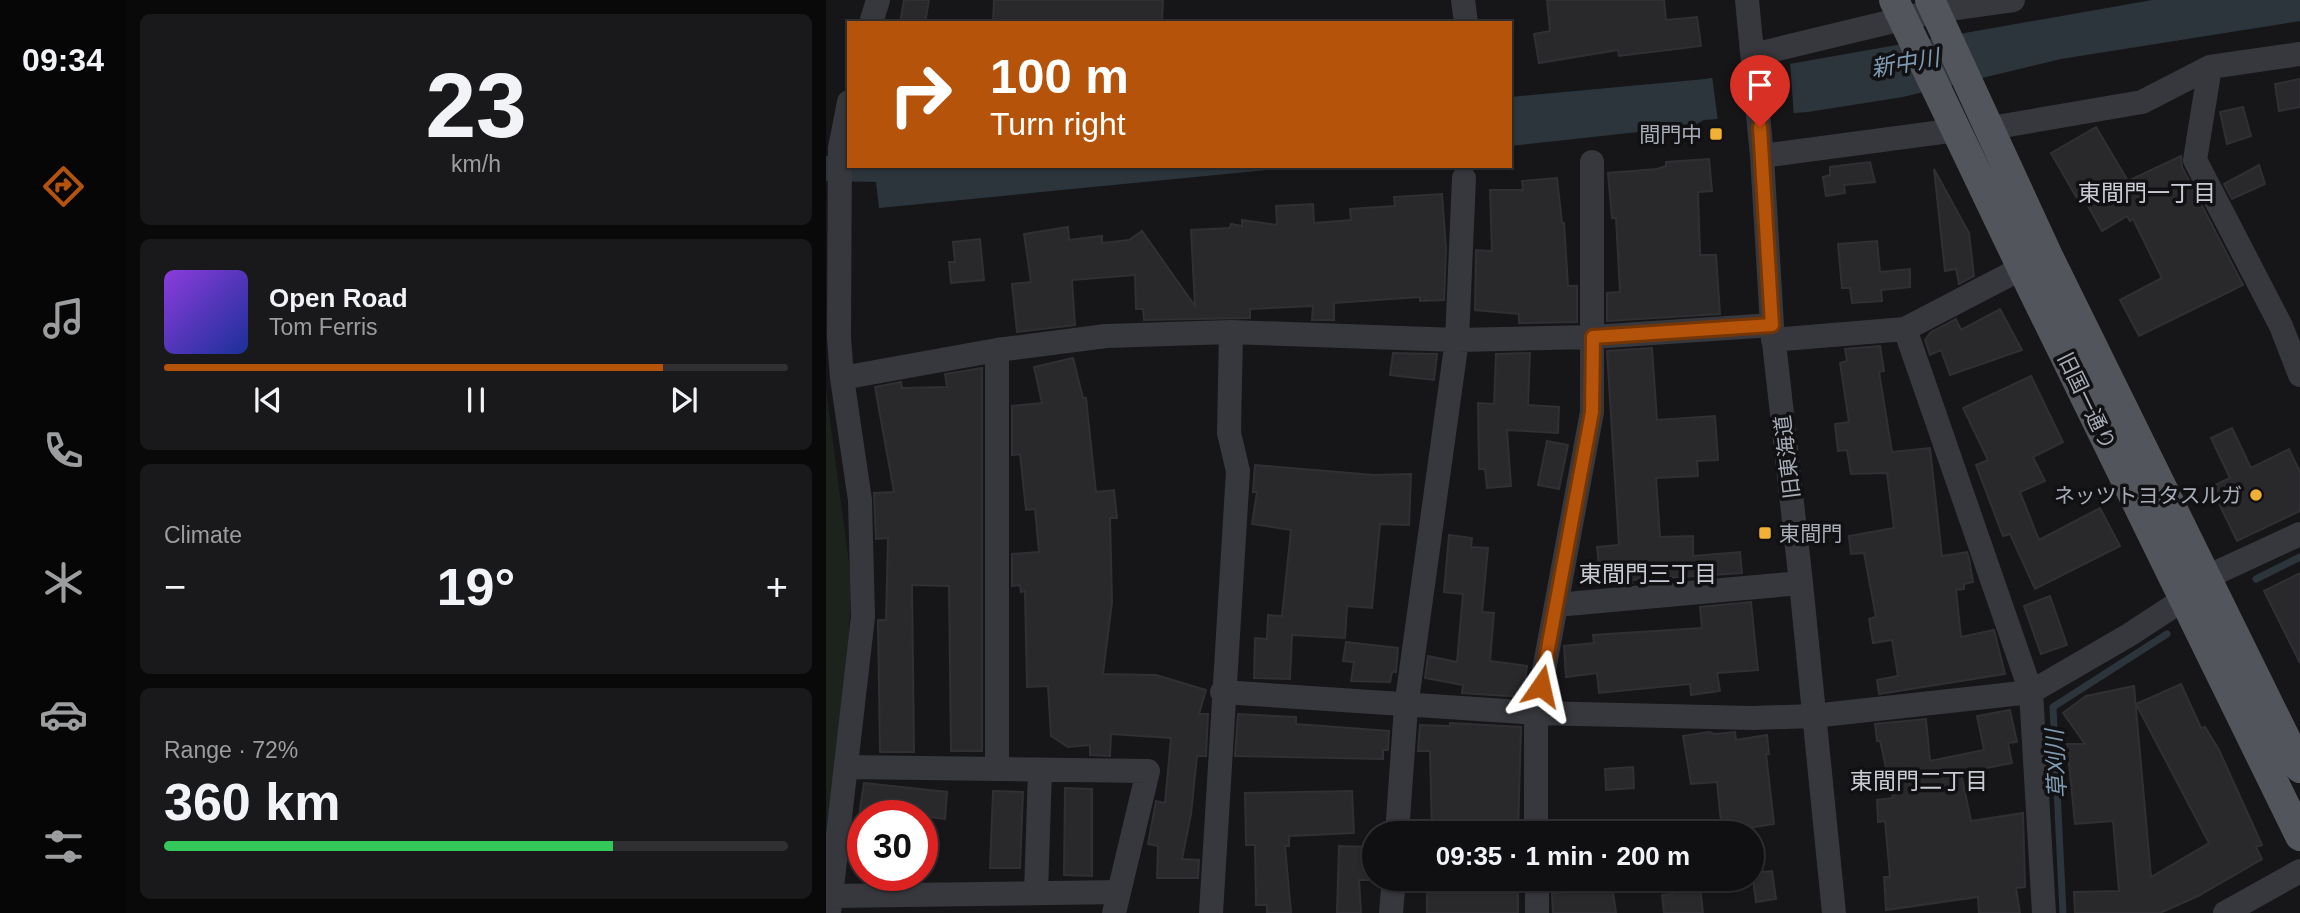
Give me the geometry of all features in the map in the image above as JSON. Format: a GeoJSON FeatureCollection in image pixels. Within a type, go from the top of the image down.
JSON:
{"type":"FeatureCollection","features":[{"type":"Feature","properties":{"kind":"main road","name":"旧国一通り"},"geometry":{"type":"LineString","coordinates":[[1899,10],[2300,836]]}},
{"type":"Feature","properties":{"kind":"main road","name":"旧国一通り"},"geometry":{"type":"LineString","coordinates":[[1936,13],[2048,256],[2300,768]]}},
{"type":"Feature","properties":{"kind":"street"},"geometry":{"type":"LineString","coordinates":[[872,21],[878,0]]}},
{"type":"Feature","properties":{"kind":"street"},"geometry":{"type":"LineString","coordinates":[[1462,0],[1466,21]]}},
{"type":"Feature","properties":{"kind":"street","name":"旧東海道"},"geometry":{"type":"LineString","coordinates":[[1747,0],[1760,127],[1772,333],[1801,583],[1834,913]]}},
{"type":"Feature","properties":{"kind":"street"},"geometry":{"type":"LineString","coordinates":[[1753,55],[1899,10],[1936,13],[2013,0]]}},
{"type":"Feature","properties":{"kind":"street"},"geometry":{"type":"LineString","coordinates":[[1986,120],[2142,102],[2210,67],[2300,54]]}},
{"type":"Feature","properties":{"kind":"street"},"geometry":{"type":"LineString","coordinates":[[2210,67],[2196,160],[2290,322],[2300,375]]}},
{"type":"Feature","properties":{"kind":"street"},"geometry":{"type":"LineString","coordinates":[[847,113],[840,153],[842,378],[860,500],[863,617],[830,905],[1036,893],[1116,902],[1148,771],[847,767]]}},
{"type":"Feature","properties":{"kind":"street"},"geometry":{"type":"LineString","coordinates":[[1762,156],[1953,123]]}},
{"type":"Feature","properties":{"kind":"street"},"geometry":{"type":"LineString","coordinates":[[1536,821],[1536,713],[1592,412],[1592,162]]}},
{"type":"Feature","properties":{"kind":"street"},"geometry":{"type":"LineString","coordinates":[[1398,821],[1406,706],[1457,340],[1464,178]]}},
{"type":"Feature","properties":{"kind":"street"},"geometry":{"type":"LineString","coordinates":[[842,378],[997,350],[1106,336],[1231,332],[1457,340],[1905,329],[2022,268]]}},
{"type":"Feature","properties":{"kind":"street"},"geometry":{"type":"LineString","coordinates":[[1905,329],[2031,692],[2045,913]]}},
{"type":"Feature","properties":{"kind":"street"},"geometry":{"type":"LineString","coordinates":[[1211,913],[1222,692],[1238,471],[1229,433],[1231,332]]}},
{"type":"Feature","properties":{"kind":"street"},"geometry":{"type":"LineString","coordinates":[[997,350],[997,769]]}},
{"type":"Feature","properties":{"kind":"street"},"geometry":{"type":"LineString","coordinates":[[2207,577],[2300,534]]}},
{"type":"Feature","properties":{"kind":"street"},"geometry":{"type":"LineString","coordinates":[[1556,605],[1801,583]]}},
{"type":"Feature","properties":{"kind":"street"},"geometry":{"type":"LineString","coordinates":[[1222,692],[1536,713],[1753,718],[1813,716],[2031,692],[2129,635],[2184,599]]}},
{"type":"Feature","properties":{"kind":"street"},"geometry":{"type":"LineString","coordinates":[[1036,893],[1041,770]]}},
{"type":"Feature","properties":{"kind":"street"},"geometry":{"type":"LineString","coordinates":[[2225,913],[2300,871]]}},
{"type":"Feature","properties":{"kind":"street"},"geometry":{"type":"LineString","coordinates":[[1391,913],[1393,891]]}},
{"type":"Feature","properties":{"kind":"street"},"geometry":{"type":"LineString","coordinates":[[1537,891],[1537,913]]}},
{"type":"Feature","properties":{"kind":"shaded area"},"geometry":{"type":"Polygon","coordinates":[[[826,390],[851,578],[849,643],[826,853],[826,390]]]}},
{"type":"Feature","properties":{"kind":"water","name":"新中川"},"geometry":{"type":"Polygon","coordinates":[[[2152,0],[2300,0],[2300,21],[2061,59],[1903,97],[1808,112],[1704,120],[1693,126],[1512,146],[1512,97],[1705,79],[2152,0]]]}},
{"type":"Feature","properties":{"kind":"water"},"geometry":{"type":"Polygon","coordinates":[[[826,156],[847,157],[847,168],[1289,168],[879,208],[876,182],[826,181],[826,156]]]}},
{"type":"Feature","properties":{"kind":"pier"},"geometry":{"type":"Polygon","coordinates":[[[1790,62],[1794,117],[1718,122],[1712,75],[1790,62]]]}},
{"type":"Feature","properties":{"kind":"building"},"geometry":{"type":"Polygon","coordinates":[[[904,0],[929,0],[925,21],[900,21],[904,0]]]}},
{"type":"Feature","properties":{"kind":"building"},"geometry":{"type":"Polygon","coordinates":[[[994,0],[1163,0],[1162,21],[993,21],[994,0]]]}},
{"type":"Feature","properties":{"kind":"building"},"geometry":{"type":"Polygon","coordinates":[[[1547,0],[1664,0],[1666,20],[1697,17],[1701,46],[1619,56],[1618,50],[1539,63],[1534,34],[1550,31],[1547,0]]]}},
{"type":"Feature","properties":{"kind":"building"},"geometry":{"type":"Polygon","coordinates":[[[2300,79],[2300,107],[2279,111],[2275,84],[2300,79]]]}},
{"type":"Feature","properties":{"kind":"building"},"geometry":{"type":"Polygon","coordinates":[[[2243,107],[2251,136],[2227,144],[2220,112],[2243,107]]]}},
{"type":"Feature","properties":{"kind":"building"},"geometry":{"type":"Polygon","coordinates":[[[2096,127],[2128,181],[2181,156],[2182,167],[2243,285],[2139,336],[2120,300],[2162,278],[2133,219],[2130,221],[2127,216],[2102,231],[2083,197],[2078,200],[2051,153],[2096,127]]]}},
{"type":"Feature","properties":{"kind":"building"},"geometry":{"type":"Polygon","coordinates":[[[1709,159],[1712,191],[1698,192],[1700,255],[1716,255],[1720,314],[1607,321],[1607,293],[1620,292],[1616,218],[1612,218],[1608,173],[1657,169],[1666,166],[1666,162],[1709,159]]]}},
{"type":"Feature","properties":{"kind":"building"},"geometry":{"type":"Polygon","coordinates":[[[1870,162],[1875,182],[1844,185],[1845,193],[1826,196],[1823,177],[1830,175],[1830,167],[1870,162]]]}},
{"type":"Feature","properties":{"kind":"building"},"geometry":{"type":"Polygon","coordinates":[[[2259,165],[2265,184],[2232,199],[2224,184],[2259,165]]]}},
{"type":"Feature","properties":{"kind":"building"},"geometry":{"type":"Polygon","coordinates":[[[1934,169],[1969,233],[1974,276],[1959,284],[1956,269],[1945,271],[1934,169]]]}},
{"type":"Feature","properties":{"kind":"building"},"geometry":{"type":"Polygon","coordinates":[[[1557,178],[1564,223],[1568,286],[1577,286],[1577,322],[1519,323],[1519,314],[1475,310],[1476,250],[1492,251],[1490,190],[1523,190],[1522,181],[1557,178]]]}},
{"type":"Feature","properties":{"kind":"building"},"geometry":{"type":"Polygon","coordinates":[[[1442,194],[1446,249],[1444,300],[1420,301],[1420,297],[1334,303],[1334,320],[1312,320],[1313,306],[1250,309],[1250,318],[1144,320],[1143,309],[1136,309],[1135,275],[1072,280],[1075,325],[1017,332],[1012,284],[1031,282],[1024,234],[1068,227],[1069,240],[1102,236],[1102,243],[1129,240],[1142,231],[1195,306],[1191,230],[1230,228],[1231,224],[1242,226],[1242,220],[1277,225],[1276,206],[1313,204],[1314,223],[1351,220],[1350,209],[1395,206],[1394,197],[1442,194]]]}},
{"type":"Feature","properties":{"kind":"building"},"geometry":{"type":"Polygon","coordinates":[[[980,239],[984,280],[951,283],[949,262],[955,262],[953,242],[980,239]]]}},
{"type":"Feature","properties":{"kind":"building"},"geometry":{"type":"Polygon","coordinates":[[[1877,241],[1880,272],[1910,269],[1910,287],[1881,290],[1882,301],[1852,303],[1850,288],[1842,288],[1838,244],[1877,241]]]}},
{"type":"Feature","properties":{"kind":"building"},"geometry":{"type":"Polygon","coordinates":[[[2000,309],[2022,350],[1950,375],[1941,350],[1930,355],[1925,340],[1931,332],[1956,319],[1961,330],[2000,309]]]}},
{"type":"Feature","properties":{"kind":"building"},"geometry":{"type":"Polygon","coordinates":[[[1880,346],[1884,371],[1879,372],[1892,452],[1930,448],[1942,556],[1967,552],[1969,558],[1973,582],[1964,584],[1964,589],[1956,590],[1961,637],[1994,630],[2005,674],[1879,694],[1877,680],[1898,676],[1892,640],[1873,643],[1869,619],[1876,617],[1864,553],[1851,554],[1849,536],[1894,528],[1887,473],[1851,474],[1847,450],[1838,451],[1835,424],[1849,422],[1840,363],[1847,361],[1845,349],[1880,346]]]}},
{"type":"Feature","properties":{"kind":"building"},"geometry":{"type":"Polygon","coordinates":[[[1652,348],[1657,420],[1715,416],[1718,460],[1697,461],[1698,476],[1656,478],[1660,537],[1693,536],[1693,556],[1740,552],[1742,573],[1632,580],[1632,583],[1601,586],[1597,547],[1619,545],[1607,351],[1652,348]]]}},
{"type":"Feature","properties":{"kind":"building"},"geometry":{"type":"Polygon","coordinates":[[[1393,353],[1437,354],[1434,380],[1390,375],[1393,353]]]}},
{"type":"Feature","properties":{"kind":"building"},"geometry":{"type":"Polygon","coordinates":[[[1530,353],[1528,405],[1559,407],[1558,433],[1507,430],[1511,486],[1487,488],[1485,469],[1479,469],[1478,403],[1494,404],[1496,354],[1530,353]]]}},
{"type":"Feature","properties":{"kind":"building"},"geometry":{"type":"Polygon","coordinates":[[[1073,358],[1083,398],[1086,398],[1096,492],[1114,490],[1117,518],[1110,518],[1112,602],[1103,674],[1156,675],[1206,690],[1199,714],[1208,714],[1206,756],[1197,756],[1191,814],[1182,859],[1199,860],[1198,878],[1157,878],[1158,846],[1148,844],[1156,801],[1165,803],[1171,738],[1111,734],[1110,756],[1090,755],[1090,745],[1068,747],[1051,736],[1048,686],[1027,687],[1025,591],[1021,592],[1020,585],[1012,586],[1012,554],[1039,552],[1035,509],[1026,510],[1020,454],[1012,455],[1012,406],[1042,403],[1034,367],[1073,358]]]}},
{"type":"Feature","properties":{"kind":"building"},"geometry":{"type":"Polygon","coordinates":[[[982,368],[982,751],[951,751],[949,586],[912,585],[914,752],[880,752],[878,620],[886,620],[888,538],[876,539],[874,493],[894,492],[875,387],[901,382],[902,388],[947,387],[945,374],[982,368]]]}},
{"type":"Feature","properties":{"kind":"building"},"geometry":{"type":"Polygon","coordinates":[[[2031,376],[2063,442],[2033,457],[2045,481],[2020,492],[2039,540],[2100,508],[2120,546],[2035,589],[2010,534],[2003,536],[1976,465],[1988,460],[1963,408],[2031,376]]]}},
{"type":"Feature","properties":{"kind":"building"},"geometry":{"type":"Polygon","coordinates":[[[2232,428],[2251,468],[2289,449],[2300,472],[2300,511],[2237,541],[2211,487],[2230,478],[2211,438],[2232,428]]]}},
{"type":"Feature","properties":{"kind":"building"},"geometry":{"type":"Polygon","coordinates":[[[1547,441],[1568,445],[1559,489],[1538,485],[1547,441]]]}},
{"type":"Feature","properties":{"kind":"building"},"geometry":{"type":"Polygon","coordinates":[[[1255,465],[1374,475],[1411,474],[1409,525],[1380,524],[1372,608],[1347,606],[1345,638],[1292,635],[1290,679],[1254,678],[1255,638],[1267,639],[1268,615],[1282,616],[1291,530],[1252,524],[1257,492],[1253,492],[1255,465]]]}},
{"type":"Feature","properties":{"kind":"building"},"geometry":{"type":"Polygon","coordinates":[[[1449,535],[1472,538],[1471,547],[1488,548],[1482,612],[1494,613],[1490,661],[1527,666],[1523,697],[1462,693],[1463,685],[1425,678],[1428,656],[1457,662],[1463,594],[1444,592],[1449,535]]]}},
{"type":"Feature","properties":{"kind":"building"},"geometry":{"type":"Polygon","coordinates":[[[2300,573],[2300,663],[2264,591],[2300,573]]]}},
{"type":"Feature","properties":{"kind":"building"},"geometry":{"type":"Polygon","coordinates":[[[2050,596],[2067,645],[2041,654],[2024,606],[2050,596]]]}},
{"type":"Feature","properties":{"kind":"building"},"geometry":{"type":"Polygon","coordinates":[[[1751,602],[1758,670],[1717,673],[1720,691],[1691,695],[1690,684],[1599,693],[1597,673],[1566,677],[1564,646],[1594,643],[1593,635],[1702,628],[1700,607],[1751,602]]]}},
{"type":"Feature","properties":{"kind":"building"},"geometry":{"type":"Polygon","coordinates":[[[1346,642],[1398,648],[1396,672],[1392,672],[1390,682],[1351,681],[1354,662],[1343,661],[1346,642]]]}},
{"type":"Feature","properties":{"kind":"building"},"geometry":{"type":"Polygon","coordinates":[[[2181,684],[2201,728],[2205,727],[2219,750],[2262,845],[2256,847],[2262,859],[2198,896],[2160,913],[2075,913],[2074,892],[2119,891],[2113,821],[2075,824],[2067,744],[2085,744],[2063,713],[2086,696],[2134,686],[2151,877],[2209,843],[2136,704],[2181,684]]]}},
{"type":"Feature","properties":{"kind":"building"},"geometry":{"type":"Polygon","coordinates":[[[2010,710],[2017,742],[2008,743],[2012,763],[1961,773],[1971,821],[2023,813],[2025,887],[2016,888],[2020,913],[1979,913],[1978,897],[1886,910],[1884,877],[1890,877],[1885,821],[1878,822],[1877,800],[1893,798],[1875,724],[1926,719],[1930,761],[1984,750],[1977,716],[2010,710]]]}},
{"type":"Feature","properties":{"kind":"building"},"geometry":{"type":"Polygon","coordinates":[[[1238,714],[1296,717],[1296,724],[1389,731],[1388,750],[1383,750],[1383,759],[1235,756],[1238,714]]]}},
{"type":"Feature","properties":{"kind":"building"},"geometry":{"type":"Polygon","coordinates":[[[1450,723],[1521,727],[1518,821],[1432,821],[1430,751],[1418,751],[1420,725],[1450,726],[1450,723]]]}},
{"type":"Feature","properties":{"kind":"building"},"geometry":{"type":"Polygon","coordinates":[[[1735,732],[1736,740],[1767,735],[1769,754],[1766,754],[1774,824],[1764,826],[1764,821],[1721,821],[1717,782],[1691,784],[1683,736],[1735,732]]]}},
{"type":"Feature","properties":{"kind":"building"},"geometry":{"type":"Polygon","coordinates":[[[1633,767],[1634,788],[1606,790],[1605,769],[1633,767]]]}},
{"type":"Feature","properties":{"kind":"building"},"geometry":{"type":"Polygon","coordinates":[[[864,783],[947,792],[945,819],[938,818],[938,800],[861,800],[864,783]]]}},
{"type":"Feature","properties":{"kind":"building"},"geometry":{"type":"Polygon","coordinates":[[[1065,788],[1092,789],[1092,876],[1064,875],[1065,788]]]}},
{"type":"Feature","properties":{"kind":"building"},"geometry":{"type":"Polygon","coordinates":[[[993,791],[1023,792],[1020,868],[990,868],[993,791]]]}},
{"type":"Feature","properties":{"kind":"building"},"geometry":{"type":"Polygon","coordinates":[[[1352,791],[1354,833],[1289,836],[1289,846],[1285,846],[1291,913],[1267,913],[1267,905],[1256,905],[1255,845],[1246,845],[1245,793],[1352,791]]]}},
{"type":"Feature","properties":{"kind":"building"},"geometry":{"type":"Polygon","coordinates":[[[1339,846],[1362,847],[1362,880],[1359,880],[1361,913],[1337,913],[1339,846]]]}},
{"type":"Feature","properties":{"kind":"building"},"geometry":{"type":"Polygon","coordinates":[[[1772,871],[1776,899],[1756,902],[1754,891],[1764,891],[1764,872],[1772,871]]]}},
{"type":"Feature","properties":{"kind":"building"},"geometry":{"type":"Polygon","coordinates":[[[1613,891],[1616,913],[1553,913],[1552,894],[1613,891]]]}},
{"type":"Feature","properties":{"kind":"building"},"geometry":{"type":"Polygon","coordinates":[[[1672,891],[1700,891],[1703,913],[1664,913],[1662,895],[1672,894],[1672,891]]]}},
{"type":"Feature","properties":{"kind":"building"},"geometry":{"type":"Polygon","coordinates":[[[1427,893],[1518,893],[1518,913],[1427,913],[1427,893]]]}},
{"type":"Feature","properties":{"kind":"waterway","name":"草刈川"},"geometry":{"type":"LineString","coordinates":[[2256,579],[2300,557]]}},
{"type":"Feature","properties":{"kind":"waterway","name":"草刈川"},"geometry":{"type":"LineString","coordinates":[[2063,913],[2053,707],[2167,634]]}},
{"type":"Feature","properties":{"kind":"place","name":"間門中"},"geometry":{"type":"Point","coordinates":[1716,134]}},
{"type":"Feature","properties":{"kind":"place","name":"ネッツトヨタスルガ"},"geometry":{"type":"Point","coordinates":[2256,495]}},
{"type":"Feature","properties":{"kind":"place","name":"東間門"},"geometry":{"type":"Point","coordinates":[1765,533]}},
{"type":"Feature","properties":{"kind":"district","name":"東間門一丁目"},"geometry":{"type":"Point","coordinates":[2147,193]}},
{"type":"Feature","properties":{"kind":"district","name":"東間門三丁目"},"geometry":{"type":"Point","coordinates":[1648,574]}},
{"type":"Feature","properties":{"kind":"district","name":"東間門二丁目"},"geometry":{"type":"Point","coordinates":[1919,781]}},
{"type":"Feature","properties":{"kind":"route"},"geometry":{"type":"LineString","coordinates":[[1541,686],[1592,412],[1593,337],[1772,325],[1760,127]]}}]}
